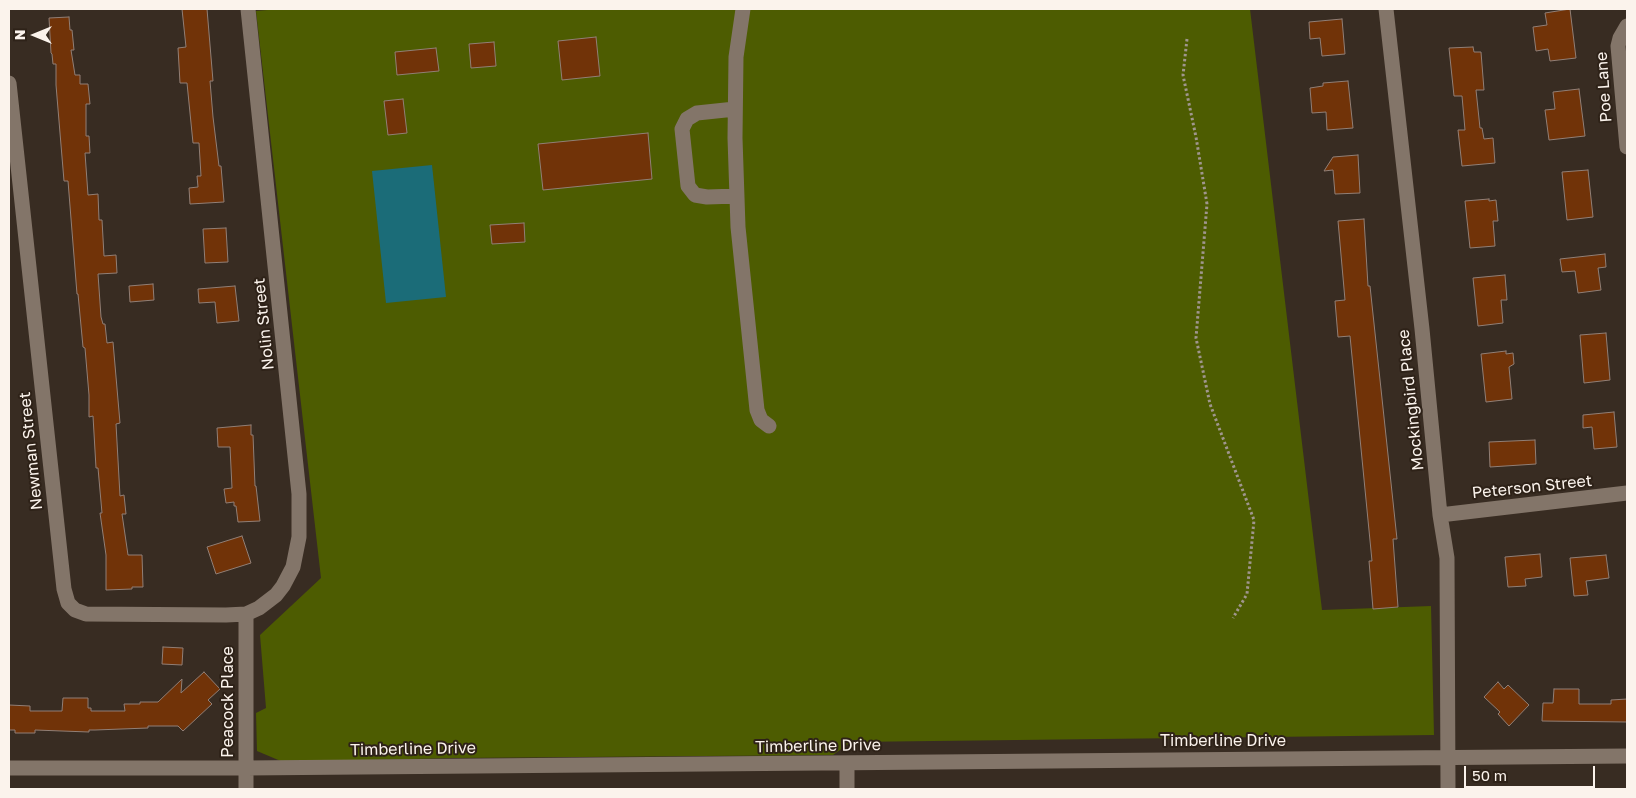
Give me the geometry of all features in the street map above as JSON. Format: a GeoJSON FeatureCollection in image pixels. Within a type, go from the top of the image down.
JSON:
{"type":"FeatureCollection","features":[{"type":"Feature","properties":{"kind":"street","name":"Nolin Street"},"geometry":{"type":"LineString","coordinates":[[246,614],[259,608],[276,595],[283,586],[294,567],[299,537],[299,494],[248,9]]}},
{"type":"Feature","properties":{"kind":"street"},"geometry":{"type":"LineString","coordinates":[[739,9],[740,29]]}},
{"type":"Feature","properties":{"kind":"street"},"geometry":{"type":"LineString","coordinates":[[744,9],[736,58],[738,226],[757,410],[761,420],[769,426]]}},
{"type":"Feature","properties":{"kind":"street","name":"Mockingbird Place"},"geometry":{"type":"LineString","coordinates":[[1386,9],[1422,329],[1440,514],[1447,558],[1448,789]]}},
{"type":"Feature","properties":{"kind":"street","name":"Poe Lane"},"geometry":{"type":"LineString","coordinates":[[1627,26],[1620,38],[1618,56],[1627,147]]}},
{"type":"Feature","properties":{"kind":"street","name":"Newman Street"},"geometry":{"type":"LineString","coordinates":[[9,84],[64,589],[68,603],[75,610],[86,614],[246,614]]}},
{"type":"Feature","properties":{"kind":"street"},"geometry":{"type":"LineString","coordinates":[[736,109],[697,113],[686,119],[682,129],[688,186],[695,195],[707,197],[737,196]]}},
{"type":"Feature","properties":{"kind":"street","name":"Peterson Street"},"geometry":{"type":"LineString","coordinates":[[1440,514],[1627,494]]}},
{"type":"Feature","properties":{"kind":"street","name":"Peacock Place"},"geometry":{"type":"LineString","coordinates":[[246,614],[246,789]]}},
{"type":"Feature","properties":{"kind":"street","name":"Timberline Drive"},"geometry":{"type":"LineString","coordinates":[[9,768],[246,768],[1627,756]]}},
{"type":"Feature","properties":{"kind":"street"},"geometry":{"type":"LineString","coordinates":[[847,763],[847,789]]}},
{"type":"Feature","properties":{"kind":"path"},"geometry":{"type":"LineString","coordinates":[[1188,39],[1183,75],[1207,204],[1196,338],[1210,404],[1254,520],[1248,594],[1233,618]]}},
{"type":"Feature","properties":{"kind":"green space"},"geometry":{"type":"Polygon","coordinates":[[[279,9],[1250,9],[1322,610],[1431,606],[1434,735],[851,742],[833,755],[453,758],[283,762],[257,751],[256,713],[266,708],[260,635],[321,578],[256,11],[279,9]]]}},
{"type":"Feature","properties":{"kind":"water"},"geometry":{"type":"Polygon","coordinates":[[[432,165],[446,297],[386,303],[372,171],[432,165]]]}},
{"type":"Feature","properties":{"kind":"building"},"geometry":{"type":"Polygon","coordinates":[[[182,9],[207,9],[213,81],[210,81],[213,117],[219,166],[221,166],[224,202],[190,204],[189,188],[198,187],[197,176],[201,176],[199,143],[193,143],[187,83],[180,83],[178,48],[186,47],[182,9]]]}},
{"type":"Feature","properties":{"kind":"building"},"geometry":{"type":"Polygon","coordinates":[[[1570,9],[1576,58],[1550,61],[1548,49],[1536,51],[1533,27],[1547,25],[1545,13],[1570,9]]]}},
{"type":"Feature","properties":{"kind":"building"},"geometry":{"type":"Polygon","coordinates":[[[69,17],[70,30],[72,30],[74,50],[71,50],[75,75],[80,75],[80,84],[88,84],[90,104],[86,104],[86,136],[89,136],[90,153],[85,153],[88,195],[98,194],[99,220],[102,220],[104,256],[116,255],[117,273],[98,274],[101,317],[103,324],[105,324],[107,343],[113,342],[120,423],[116,424],[120,496],[124,495],[126,514],[122,514],[128,555],[142,555],[143,587],[132,587],[132,589],[106,590],[106,555],[100,513],[102,513],[98,468],[96,468],[93,416],[89,417],[85,348],[83,347],[77,294],[68,181],[64,181],[56,64],[53,64],[51,53],[49,18],[69,17]]]}},
{"type":"Feature","properties":{"kind":"building"},"geometry":{"type":"Polygon","coordinates":[[[1342,19],[1345,54],[1322,56],[1320,38],[1310,39],[1309,22],[1342,19]]]}},
{"type":"Feature","properties":{"kind":"building"},"geometry":{"type":"Polygon","coordinates":[[[596,37],[600,76],[562,80],[558,41],[596,37]]]}},
{"type":"Feature","properties":{"kind":"building"},"geometry":{"type":"Polygon","coordinates":[[[494,42],[496,66],[471,68],[469,44],[494,42]]]}},
{"type":"Feature","properties":{"kind":"building"},"geometry":{"type":"Polygon","coordinates":[[[1473,47],[1474,52],[1481,52],[1484,90],[1476,90],[1480,128],[1482,128],[1484,139],[1493,138],[1495,163],[1462,166],[1458,130],[1465,130],[1462,96],[1454,96],[1449,48],[1473,47]]]}},
{"type":"Feature","properties":{"kind":"building"},"geometry":{"type":"Polygon","coordinates":[[[436,48],[439,71],[397,75],[395,52],[436,48]]]}},
{"type":"Feature","properties":{"kind":"building"},"geometry":{"type":"Polygon","coordinates":[[[1348,81],[1353,128],[1327,130],[1326,112],[1312,113],[1310,88],[1323,86],[1323,83],[1348,81]]]}},
{"type":"Feature","properties":{"kind":"building"},"geometry":{"type":"Polygon","coordinates":[[[1579,89],[1585,136],[1549,140],[1545,110],[1555,109],[1553,92],[1579,89]]]}},
{"type":"Feature","properties":{"kind":"building"},"geometry":{"type":"Polygon","coordinates":[[[403,99],[407,133],[388,135],[384,101],[403,99]]]}},
{"type":"Feature","properties":{"kind":"building"},"geometry":{"type":"Polygon","coordinates":[[[648,133],[652,179],[543,190],[538,144],[648,133]]]}},
{"type":"Feature","properties":{"kind":"building"},"geometry":{"type":"Polygon","coordinates":[[[1358,155],[1360,193],[1335,194],[1333,170],[1324,171],[1333,157],[1358,155]]]}},
{"type":"Feature","properties":{"kind":"building"},"geometry":{"type":"Polygon","coordinates":[[[1588,170],[1593,217],[1567,220],[1562,172],[1588,170]]]}},
{"type":"Feature","properties":{"kind":"building"},"geometry":{"type":"Polygon","coordinates":[[[1489,199],[1489,201],[1496,200],[1498,221],[1493,221],[1495,246],[1470,248],[1465,201],[1489,199]]]}},
{"type":"Feature","properties":{"kind":"building"},"geometry":{"type":"Polygon","coordinates":[[[1364,219],[1368,286],[1370,286],[1397,539],[1393,539],[1398,607],[1373,609],[1369,561],[1372,561],[1350,336],[1338,337],[1335,301],[1345,300],[1338,221],[1364,219]]]}},
{"type":"Feature","properties":{"kind":"building"},"geometry":{"type":"Polygon","coordinates":[[[524,223],[525,242],[492,244],[490,225],[524,223]]]}},
{"type":"Feature","properties":{"kind":"building"},"geometry":{"type":"Polygon","coordinates":[[[226,228],[228,262],[205,263],[203,229],[226,228]]]}},
{"type":"Feature","properties":{"kind":"building"},"geometry":{"type":"Polygon","coordinates":[[[1605,254],[1606,267],[1598,268],[1601,290],[1578,293],[1575,271],[1562,272],[1560,259],[1605,254]]]}},
{"type":"Feature","properties":{"kind":"building"},"geometry":{"type":"Polygon","coordinates":[[[1505,275],[1507,300],[1501,300],[1503,323],[1478,326],[1473,278],[1505,275]]]}},
{"type":"Feature","properties":{"kind":"building"},"geometry":{"type":"Polygon","coordinates":[[[153,284],[154,300],[130,302],[129,286],[153,284]]]}},
{"type":"Feature","properties":{"kind":"building"},"geometry":{"type":"Polygon","coordinates":[[[235,286],[239,321],[217,323],[215,302],[199,303],[198,289],[235,286]]]}},
{"type":"Feature","properties":{"kind":"building"},"geometry":{"type":"Polygon","coordinates":[[[1606,333],[1610,380],[1584,383],[1580,335],[1606,333]]]}},
{"type":"Feature","properties":{"kind":"building"},"geometry":{"type":"Polygon","coordinates":[[[1506,351],[1506,354],[1513,353],[1514,364],[1509,367],[1512,399],[1486,402],[1481,354],[1506,351]]]}},
{"type":"Feature","properties":{"kind":"building"},"geometry":{"type":"Polygon","coordinates":[[[1614,412],[1617,447],[1594,449],[1592,427],[1583,428],[1583,415],[1614,412]]]}},
{"type":"Feature","properties":{"kind":"building"},"geometry":{"type":"Polygon","coordinates":[[[251,425],[255,486],[260,521],[238,522],[236,506],[234,506],[234,502],[226,503],[224,489],[232,488],[230,447],[218,447],[217,428],[251,425]]]}},
{"type":"Feature","properties":{"kind":"building"},"geometry":{"type":"Polygon","coordinates":[[[1535,440],[1536,464],[1490,467],[1489,442],[1535,440]]]}},
{"type":"Feature","properties":{"kind":"building"},"geometry":{"type":"Polygon","coordinates":[[[242,536],[251,563],[216,574],[207,547],[242,536]]]}},
{"type":"Feature","properties":{"kind":"building"},"geometry":{"type":"Polygon","coordinates":[[[1540,554],[1542,577],[1525,579],[1526,586],[1508,587],[1505,557],[1540,554]]]}},
{"type":"Feature","properties":{"kind":"building"},"geometry":{"type":"Polygon","coordinates":[[[1606,555],[1609,578],[1586,581],[1588,595],[1574,596],[1570,558],[1606,555]]]}},
{"type":"Feature","properties":{"kind":"building"},"geometry":{"type":"Polygon","coordinates":[[[163,647],[183,648],[182,665],[162,664],[163,647]]]}},
{"type":"Feature","properties":{"kind":"building"},"geometry":{"type":"Polygon","coordinates":[[[204,672],[220,689],[208,700],[212,704],[183,731],[178,726],[148,726],[148,728],[89,730],[89,732],[35,730],[35,733],[15,733],[15,730],[9,730],[9,705],[30,706],[30,711],[62,711],[63,698],[88,698],[88,708],[91,708],[91,711],[125,711],[124,704],[158,702],[182,679],[181,693],[204,672]]]}},
{"type":"Feature","properties":{"kind":"building"},"geometry":{"type":"Polygon","coordinates":[[[1498,682],[1504,689],[1508,685],[1529,705],[1509,726],[1498,714],[1500,712],[1484,697],[1498,682]]]}},
{"type":"Feature","properties":{"kind":"building"},"geometry":{"type":"Polygon","coordinates":[[[1554,689],[1579,689],[1579,704],[1611,704],[1611,700],[1627,699],[1627,722],[1542,721],[1543,703],[1553,703],[1554,689]]]}}]}
